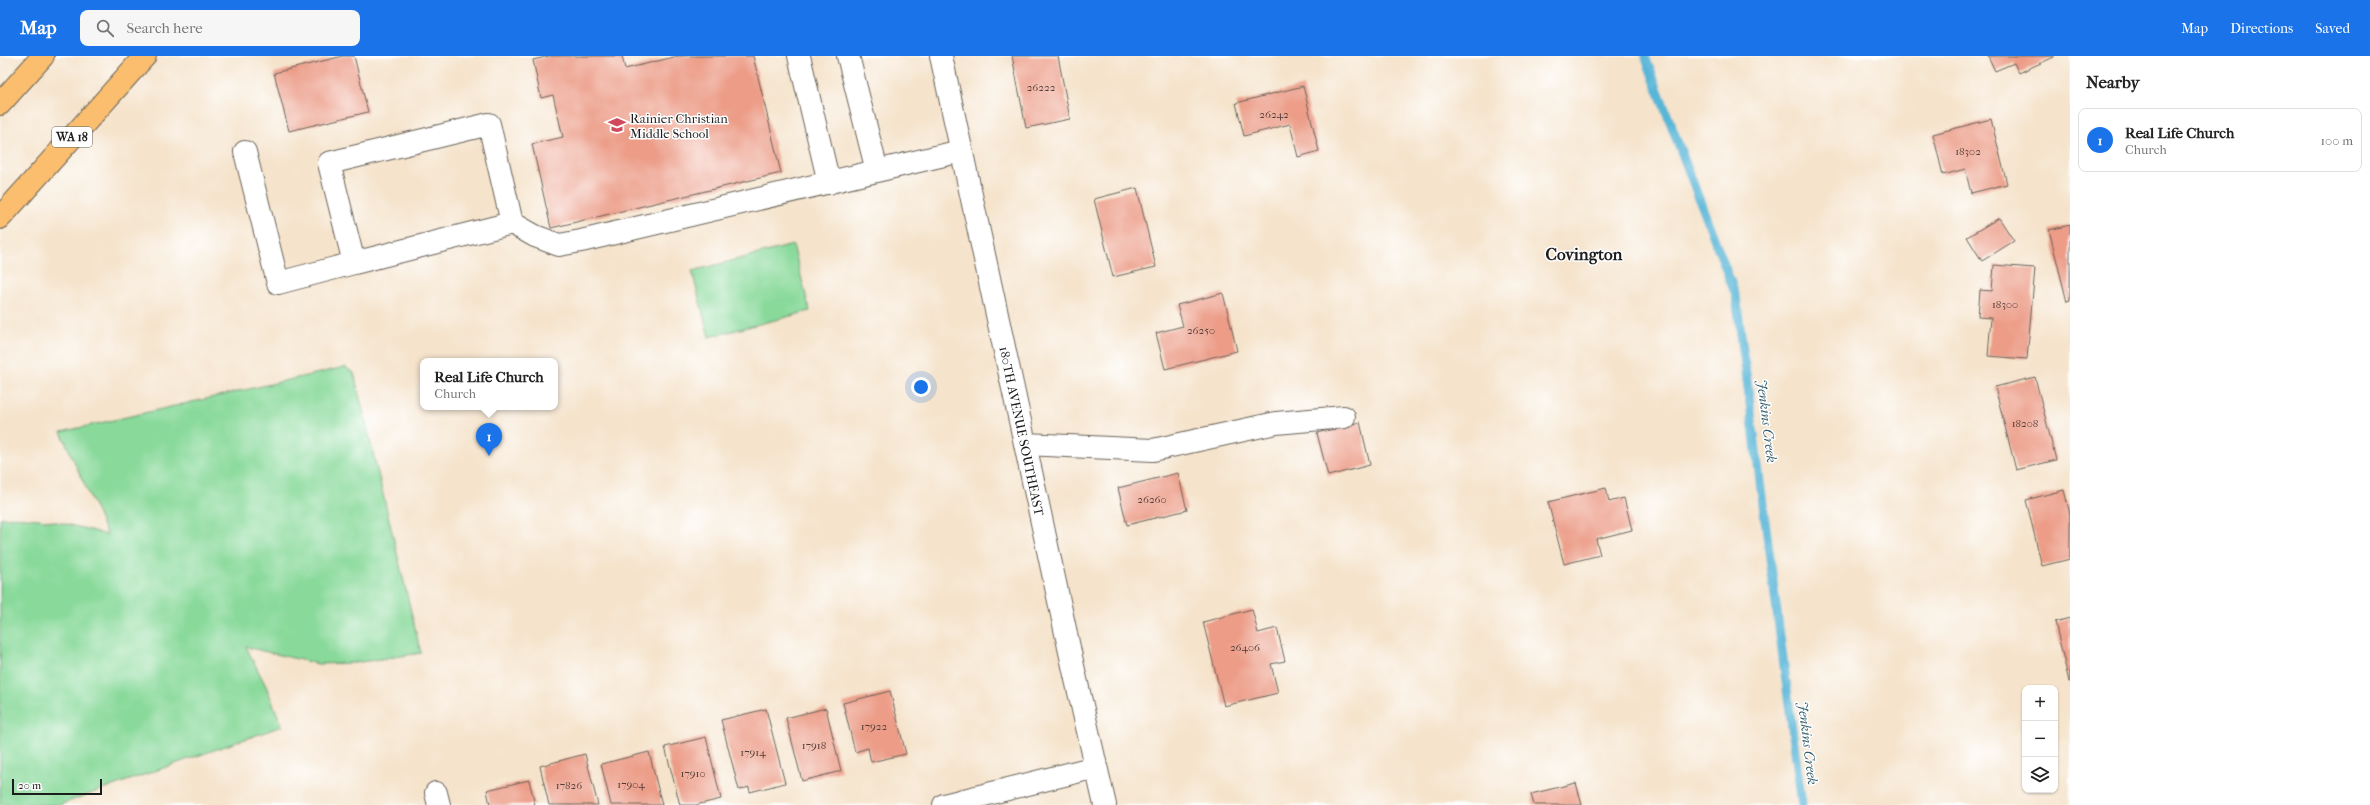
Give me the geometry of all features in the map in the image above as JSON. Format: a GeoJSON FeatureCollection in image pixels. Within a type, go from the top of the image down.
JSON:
{"type":"FeatureCollection","features":[{"type":"Feature","properties":{"kind":"highway"},"geometry":{"type":"LineString","coordinates":[[0,104],[43,56]]}},
{"type":"Feature","properties":{"kind":"highway","name":"WA 18"},"geometry":{"type":"LineString","coordinates":[[0,218],[145,56]]}},
{"type":"Feature","properties":{"kind":"street"},"geometry":{"type":"LineString","coordinates":[[799,56],[829,182]]}},
{"type":"Feature","properties":{"kind":"street"},"geometry":{"type":"LineString","coordinates":[[848,56],[877,171]]}},
{"type":"Feature","properties":{"kind":"street","name":"180TH AVENUE SOUTHEAST"},"geometry":{"type":"LineString","coordinates":[[941,56],[1024,444],[1105,805]]}},
{"type":"Feature","properties":{"kind":"street"},"geometry":{"type":"LineString","coordinates":[[354,263],[329,164],[352,158],[490,124],[512,223]]}},
{"type":"Feature","properties":{"kind":"street"},"geometry":{"type":"LineString","coordinates":[[245,152],[278,283],[512,223],[535,236],[559,245],[581,241],[961,151]]}},
{"type":"Feature","properties":{"kind":"street"},"geometry":{"type":"LineString","coordinates":[[1024,444],[1153,450],[1276,423],[1344,417]]}},
{"type":"Feature","properties":{"kind":"street"},"geometry":{"type":"LineString","coordinates":[[944,805],[1096,767]]}},
{"type":"Feature","properties":{"kind":"green space"},"geometry":{"type":"Polygon","coordinates":[[[793,245],[810,311],[709,337],[692,271],[793,245]]]}},
{"type":"Feature","properties":{"kind":"green space"},"geometry":{"type":"Polygon","coordinates":[[[345,367],[354,373],[421,653],[354,663],[318,664],[246,647],[266,686],[282,726],[59,805],[0,805],[0,518],[14,517],[41,519],[68,524],[107,535],[61,432],[345,367]]]}},
{"type":"Feature","properties":{"kind":"building"},"geometry":{"type":"Polygon","coordinates":[[[343,56],[354,56],[368,112],[289,131],[274,73],[343,56]]]}},
{"type":"Feature","properties":{"kind":"building"},"geometry":{"type":"Polygon","coordinates":[[[549,56],[622,56],[625,69],[678,56],[753,56],[781,173],[551,228],[532,144],[563,137],[553,95],[541,98],[533,60],[549,56]]]}},
{"type":"Feature","properties":{"kind":"building"},"geometry":{"type":"Polygon","coordinates":[[[1012,56],[1058,56],[1070,119],[1026,128],[1012,56]]]}},
{"type":"Feature","properties":{"kind":"building"},"geometry":{"type":"Polygon","coordinates":[[[1988,56],[2054,57],[2019,73],[2014,63],[1995,71],[1988,56]]]}},
{"type":"Feature","properties":{"kind":"building"},"geometry":{"type":"Polygon","coordinates":[[[1303,86],[1319,151],[1298,157],[1290,124],[1244,136],[1236,103],[1303,86]]]}},
{"type":"Feature","properties":{"kind":"building"},"geometry":{"type":"Polygon","coordinates":[[[1991,119],[2007,184],[1971,193],[1965,169],[1943,175],[1933,134],[1991,119]]]}},
{"type":"Feature","properties":{"kind":"building"},"geometry":{"type":"Polygon","coordinates":[[[1137,188],[1156,267],[1113,277],[1094,199],[1137,188]]]}},
{"type":"Feature","properties":{"kind":"building"},"geometry":{"type":"Polygon","coordinates":[[[1999,218],[2014,241],[1982,261],[1967,237],[1999,218]]]}},
{"type":"Feature","properties":{"kind":"building"},"geometry":{"type":"Polygon","coordinates":[[[2070,225],[2070,301],[2067,302],[2049,230],[2070,225]]]}},
{"type":"Feature","properties":{"kind":"building"},"geometry":{"type":"Polygon","coordinates":[[[1994,265],[2035,268],[2027,359],[1988,356],[1991,318],[1978,317],[1980,290],[1992,291],[1994,265]]]}},
{"type":"Feature","properties":{"kind":"building"},"geometry":{"type":"Polygon","coordinates":[[[1223,293],[1237,351],[1165,369],[1156,333],[1183,326],[1177,305],[1223,293]]]}},
{"type":"Feature","properties":{"kind":"building"},"geometry":{"type":"Polygon","coordinates":[[[2035,377],[2056,460],[2016,470],[1995,387],[2035,377]]]}},
{"type":"Feature","properties":{"kind":"building"},"geometry":{"type":"Polygon","coordinates":[[[1360,422],[1370,465],[1328,476],[1317,433],[1360,422]]]}},
{"type":"Feature","properties":{"kind":"building"},"geometry":{"type":"Polygon","coordinates":[[[1178,473],[1187,510],[1127,525],[1118,488],[1178,473]]]}},
{"type":"Feature","properties":{"kind":"building"},"geometry":{"type":"Polygon","coordinates":[[[1606,488],[1609,502],[1624,498],[1632,530],[1596,539],[1600,555],[1564,564],[1548,502],[1606,488]]]}},
{"type":"Feature","properties":{"kind":"building"},"geometry":{"type":"Polygon","coordinates":[[[2064,490],[2070,514],[2070,559],[2042,566],[2026,500],[2064,490]]]}},
{"type":"Feature","properties":{"kind":"building"},"geometry":{"type":"Polygon","coordinates":[[[1252,609],[1258,633],[1277,628],[1285,661],[1271,664],[1278,693],[1224,706],[1203,622],[1252,609]]]}},
{"type":"Feature","properties":{"kind":"building"},"geometry":{"type":"Polygon","coordinates":[[[2070,618],[2070,682],[2069,682],[2055,622],[2070,618]]]}},
{"type":"Feature","properties":{"kind":"building"},"geometry":{"type":"Polygon","coordinates":[[[890,691],[906,754],[871,762],[868,748],[855,752],[843,703],[890,691]]]}},
{"type":"Feature","properties":{"kind":"building"},"geometry":{"type":"Polygon","coordinates":[[[826,708],[841,771],[802,781],[786,718],[826,708]]]}},
{"type":"Feature","properties":{"kind":"building"},"geometry":{"type":"Polygon","coordinates":[[[766,709],[785,783],[750,792],[749,787],[739,790],[721,720],[766,709]]]}},
{"type":"Feature","properties":{"kind":"building"},"geometry":{"type":"Polygon","coordinates":[[[706,737],[721,799],[696,805],[680,805],[665,747],[706,737]]]}},
{"type":"Feature","properties":{"kind":"building"},"geometry":{"type":"Polygon","coordinates":[[[649,752],[662,805],[611,805],[601,764],[649,752]]]}},
{"type":"Feature","properties":{"kind":"building"},"geometry":{"type":"Polygon","coordinates":[[[585,754],[598,805],[549,805],[540,766],[585,754]]]}},
{"type":"Feature","properties":{"kind":"building"},"geometry":{"type":"Polygon","coordinates":[[[529,780],[535,805],[490,805],[487,790],[529,780]]]}},
{"type":"Feature","properties":{"kind":"building"},"geometry":{"type":"Polygon","coordinates":[[[1576,783],[1582,805],[1534,805],[1531,794],[1576,783]]]}},
{"type":"Feature","properties":{"kind":"waterway","name":"Jenkins Creek"},"geometry":{"type":"LineString","coordinates":[[1645,56],[1736,296],[1802,805]]}},
{"type":"Feature","properties":{"kind":"place","name":"Rainier Christian Middle School"},"geometry":{"type":"Point","coordinates":[617,125]}},
{"type":"Feature","properties":{"kind":"place","name":"Real Life Church"},"geometry":{"type":"Point","coordinates":[489,456]}},
{"type":"Feature","properties":{"kind":"district","name":"Covington"},"geometry":{"type":"Point","coordinates":[1584,254]}}]}
